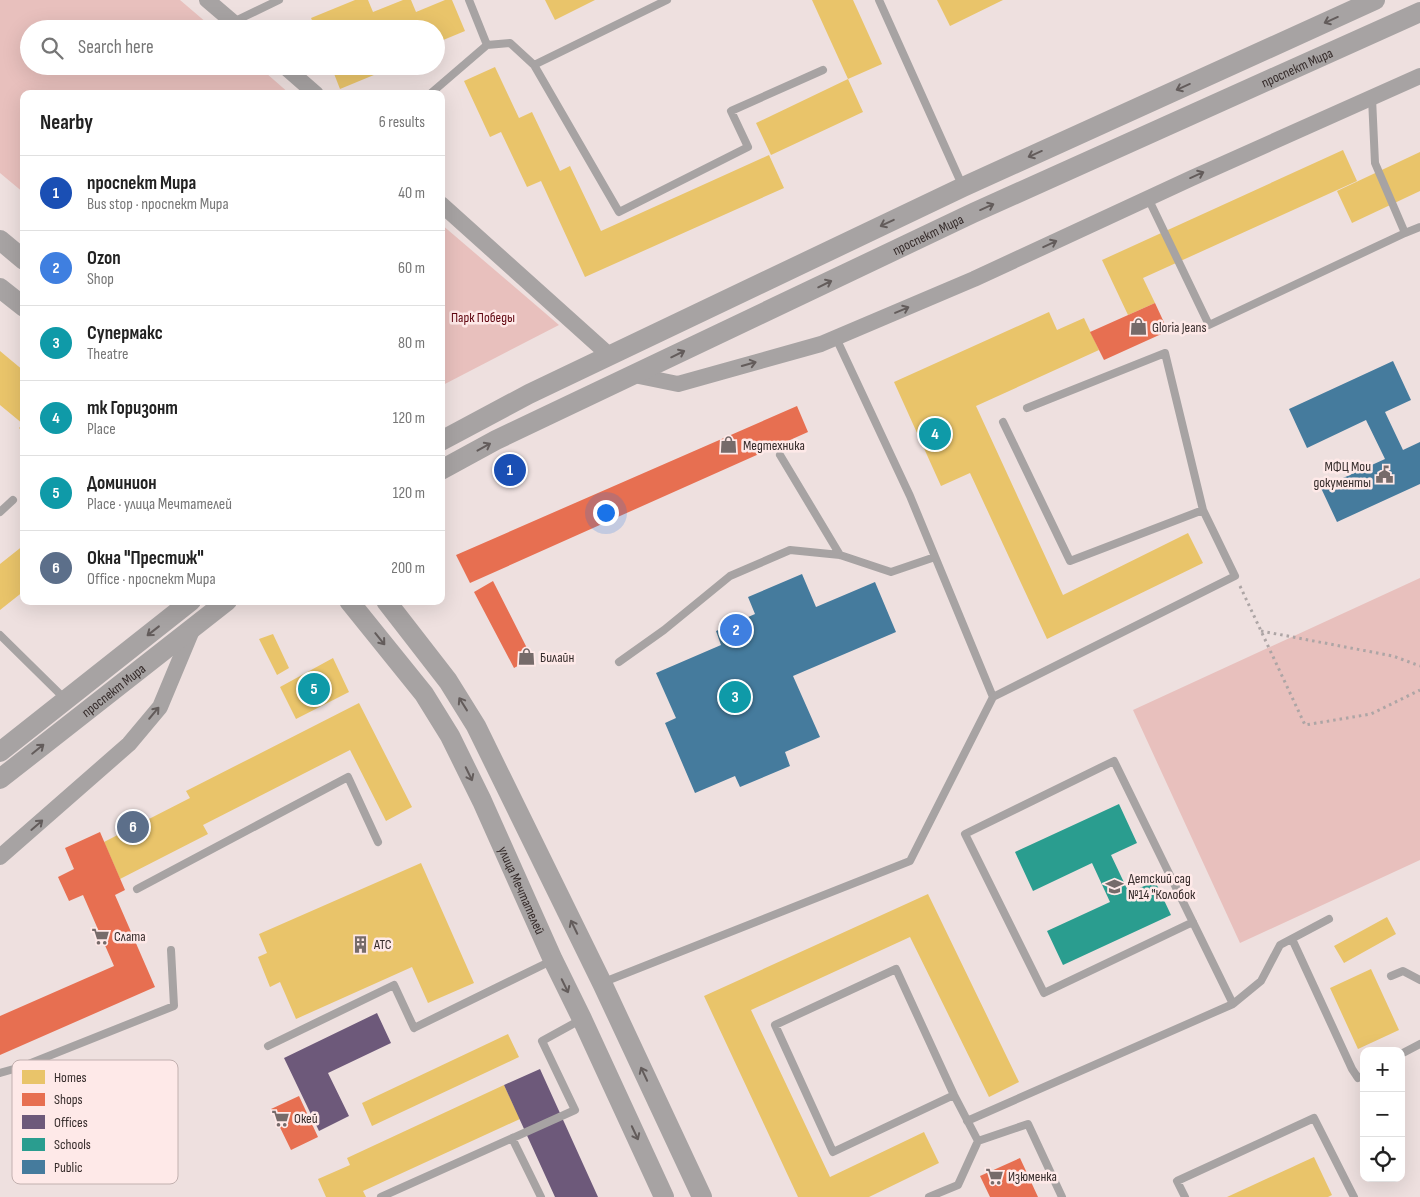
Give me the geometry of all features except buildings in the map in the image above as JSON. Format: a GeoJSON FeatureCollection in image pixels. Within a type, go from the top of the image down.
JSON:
{"type":"FeatureCollection","features":[{"type":"Feature","properties":{"kind":"street"},"geometry":{"type":"LineString","coordinates":[[207,0],[231,20]]}},
{"type":"Feature","properties":{"kind":"street","name":"проспект Мира"},"geometry":{"type":"LineString","coordinates":[[445,439],[529,394],[609,355],[964,187],[1375,0]]}},
{"type":"Feature","properties":{"kind":"street","name":"проспект Мира"},"geometry":{"type":"LineString","coordinates":[[445,468],[496,440],[973,213],[1420,12]]}},
{"type":"Feature","properties":{"kind":"street"},"geometry":{"type":"LineString","coordinates":[[294,75],[311,90]]}},
{"type":"Feature","properties":{"kind":"street"},"geometry":{"type":"LineString","coordinates":[[634,375],[678,384],[821,344],[974,279],[1148,198],[1420,76]]}},
{"type":"Feature","properties":{"kind":"street"},"geometry":{"type":"LineString","coordinates":[[445,208],[609,355]]}},
{"type":"Feature","properties":{"kind":"street"},"geometry":{"type":"LineString","coordinates":[[0,240],[20,257]]}},
{"type":"Feature","properties":{"kind":"street"},"geometry":{"type":"LineString","coordinates":[[0,288],[20,305]]}},
{"type":"Feature","properties":{"kind":"street","name":"проспект Мира"},"geometry":{"type":"LineString","coordinates":[[0,752],[186,605]]}},
{"type":"Feature","properties":{"kind":"street","name":"проспект Мира"},"geometry":{"type":"LineString","coordinates":[[0,780],[222,605]]}},
{"type":"Feature","properties":{"kind":"street","name":"улица Мечтателей"},"geometry":{"type":"LineString","coordinates":[[352,605],[424,694],[450,736],[482,800],[553,960],[664,1197]]}},
{"type":"Feature","properties":{"kind":"street"},"geometry":{"type":"LineString","coordinates":[[389,605],[448,681],[476,726],[602,983],[702,1197]]}},
{"type":"Feature","properties":{"kind":"street"},"geometry":{"type":"LineString","coordinates":[[0,857],[129,744],[160,707],[193,628]]}},
{"type":"Feature","properties":{"kind":"lane"},"geometry":{"type":"LineString","coordinates":[[245,20],[279,0]]}},
{"type":"Feature","properties":{"kind":"lane"},"geometry":{"type":"LineString","coordinates":[[469,0],[487,45]]}},
{"type":"Feature","properties":{"kind":"lane"},"geometry":{"type":"LineString","coordinates":[[534,65],[667,0]]}},
{"type":"Feature","properties":{"kind":"lane"},"geometry":{"type":"LineString","coordinates":[[879,0],[964,187]]}},
{"type":"Feature","properties":{"kind":"lane"},"geometry":{"type":"LineString","coordinates":[[435,90],[487,45],[510,42],[534,65],[618,212],[748,147],[730,111],[823,70]]}},
{"type":"Feature","properties":{"kind":"lane"},"geometry":{"type":"LineString","coordinates":[[1372,98],[1375,162],[1405,233]]}},
{"type":"Feature","properties":{"kind":"lane"},"geometry":{"type":"LineString","coordinates":[[1148,198],[1209,324],[1420,227]]}},
{"type":"Feature","properties":{"kind":"lane"},"geometry":{"type":"LineString","coordinates":[[836,337],[910,496],[993,698]]}},
{"type":"Feature","properties":{"kind":"lane"},"geometry":{"type":"LineString","coordinates":[[602,983],[910,861],[993,698],[1235,576],[1203,510],[1165,353],[1027,408]]}},
{"type":"Feature","properties":{"kind":"lane"},"geometry":{"type":"LineString","coordinates":[[1003,422],[1070,561],[1203,510]]}},
{"type":"Feature","properties":{"kind":"lane"},"geometry":{"type":"LineString","coordinates":[[780,455],[840,555]]}},
{"type":"Feature","properties":{"kind":"lane"},"geometry":{"type":"LineString","coordinates":[[0,512],[13,500]]}},
{"type":"Feature","properties":{"kind":"lane"},"geometry":{"type":"LineString","coordinates":[[619,662],[664,630],[730,576],[790,550],[840,555],[891,572],[935,557]]}},
{"type":"Feature","properties":{"kind":"lane"},"geometry":{"type":"LineString","coordinates":[[0,635],[66,700]]}},
{"type":"Feature","properties":{"kind":"lane"},"geometry":{"type":"LineString","coordinates":[[1193,922],[1044,993],[965,834],[1114,761],[1193,922],[1233,1004]]}},
{"type":"Feature","properties":{"kind":"lane"},"geometry":{"type":"LineString","coordinates":[[137,889],[348,777],[378,842]]}},
{"type":"Feature","properties":{"kind":"lane"},"geometry":{"type":"LineString","coordinates":[[967,1121],[1233,1004],[1261,981],[1280,945],[1329,919]]}},
{"type":"Feature","properties":{"kind":"lane"},"geometry":{"type":"LineString","coordinates":[[1292,939],[1352,1069],[1358,1078],[1360,1077]]}},
{"type":"Feature","properties":{"kind":"lane"},"geometry":{"type":"LineString","coordinates":[[39,1060],[174,1006],[171,950]]}},
{"type":"Feature","properties":{"kind":"lane"},"geometry":{"type":"LineString","coordinates":[[268,1046],[394,985],[414,1028],[553,960]]}},
{"type":"Feature","properties":{"kind":"lane"},"geometry":{"type":"LineString","coordinates":[[954,1095],[833,1152],[774,1025],[896,969],[954,1095],[978,1141]]}},
{"type":"Feature","properties":{"kind":"lane"},"geometry":{"type":"LineString","coordinates":[[1390,976],[1403,971],[1420,980]]}},
{"type":"Feature","properties":{"kind":"lane"},"geometry":{"type":"LineString","coordinates":[[381,1197],[575,1110],[542,1041],[582,1019]]}},
{"type":"Feature","properties":{"kind":"lane"},"geometry":{"type":"LineString","coordinates":[[1405,1052],[1420,1044]]}},
{"type":"Feature","properties":{"kind":"lane"},"geometry":{"type":"LineString","coordinates":[[1185,1197],[1177,1181],[1314,1118],[1354,1197]]}},
{"type":"Feature","properties":{"kind":"lane"},"geometry":{"type":"LineString","coordinates":[[929,1197],[958,1185],[978,1141],[1028,1124],[1062,1197]]}},
{"type":"Feature","properties":{"kind":"lane"},"geometry":{"type":"LineString","coordinates":[[512,1138],[541,1197]]}},
{"type":"Feature","properties":{"kind":"path"},"geometry":{"type":"LineString","coordinates":[[1235,576],[1306,725],[1371,714],[1420,690]]}},
{"type":"Feature","properties":{"kind":"path"},"geometry":{"type":"LineString","coordinates":[[1261,631],[1393,656],[1420,666]]}},
{"type":"Feature","properties":{"kind":"green space"},"geometry":{"type":"Polygon","coordinates":[[[0,0],[180,0],[203,20],[20,20],[20,75],[268,75],[285,90],[20,90],[20,190],[0,173],[0,0]]]}},
{"type":"Feature","properties":{"kind":"green space","name":"Парк Победы"},"geometry":{"type":"Polygon","coordinates":[[[445,227],[559,325],[445,384],[445,227]]]}},
{"type":"Feature","properties":{"kind":"green space"},"geometry":{"type":"Polygon","coordinates":[[[1420,578],[1420,860],[1240,943],[1133,710],[1420,578]]]}},
{"type":"Feature","properties":{"kind":"place","name":"Gloria Jeans"},"geometry":{"type":"Point","coordinates":[1138,327]}},
{"type":"Feature","properties":{"kind":"place","name":"тк Горизонт"},"geometry":{"type":"Point","coordinates":[935,434]}},
{"type":"Feature","properties":{"kind":"place","name":"Медтехника"},"geometry":{"type":"Point","coordinates":[729,445]}},
{"type":"Feature","properties":{"kind":"place","name":"проспект Мира"},"geometry":{"type":"Point","coordinates":[510,470]}},
{"type":"Feature","properties":{"kind":"place","name":"МФЦ Мои документы"},"geometry":{"type":"Point","coordinates":[1385,474]}},
{"type":"Feature","properties":{"kind":"place","name":"Ozon"},"geometry":{"type":"Point","coordinates":[736,630]}},
{"type":"Feature","properties":{"kind":"place","name":"Билайн"},"geometry":{"type":"Point","coordinates":[526,657]}},
{"type":"Feature","properties":{"kind":"place","name":"Доминион"},"geometry":{"type":"Point","coordinates":[314,689]}},
{"type":"Feature","properties":{"kind":"place","name":"Супермакс"},"geometry":{"type":"Point","coordinates":[735,697]}},
{"type":"Feature","properties":{"kind":"place","name":"Окна \"Престиж\""},"geometry":{"type":"Point","coordinates":[133,827]}},
{"type":"Feature","properties":{"kind":"place","name":"Детский сад №14 \"Колобок"},"geometry":{"type":"Point","coordinates":[1114,886]}},
{"type":"Feature","properties":{"kind":"place","name":"Слата"},"geometry":{"type":"Point","coordinates":[100,936]}},
{"type":"Feature","properties":{"kind":"place","name":"АТС"},"geometry":{"type":"Point","coordinates":[360,944]}},
{"type":"Feature","properties":{"kind":"place","name":"Окей"},"geometry":{"type":"Point","coordinates":[280,1118]}},
{"type":"Feature","properties":{"kind":"place","name":"Изюменка"},"geometry":{"type":"Point","coordinates":[994,1176]}}]}
